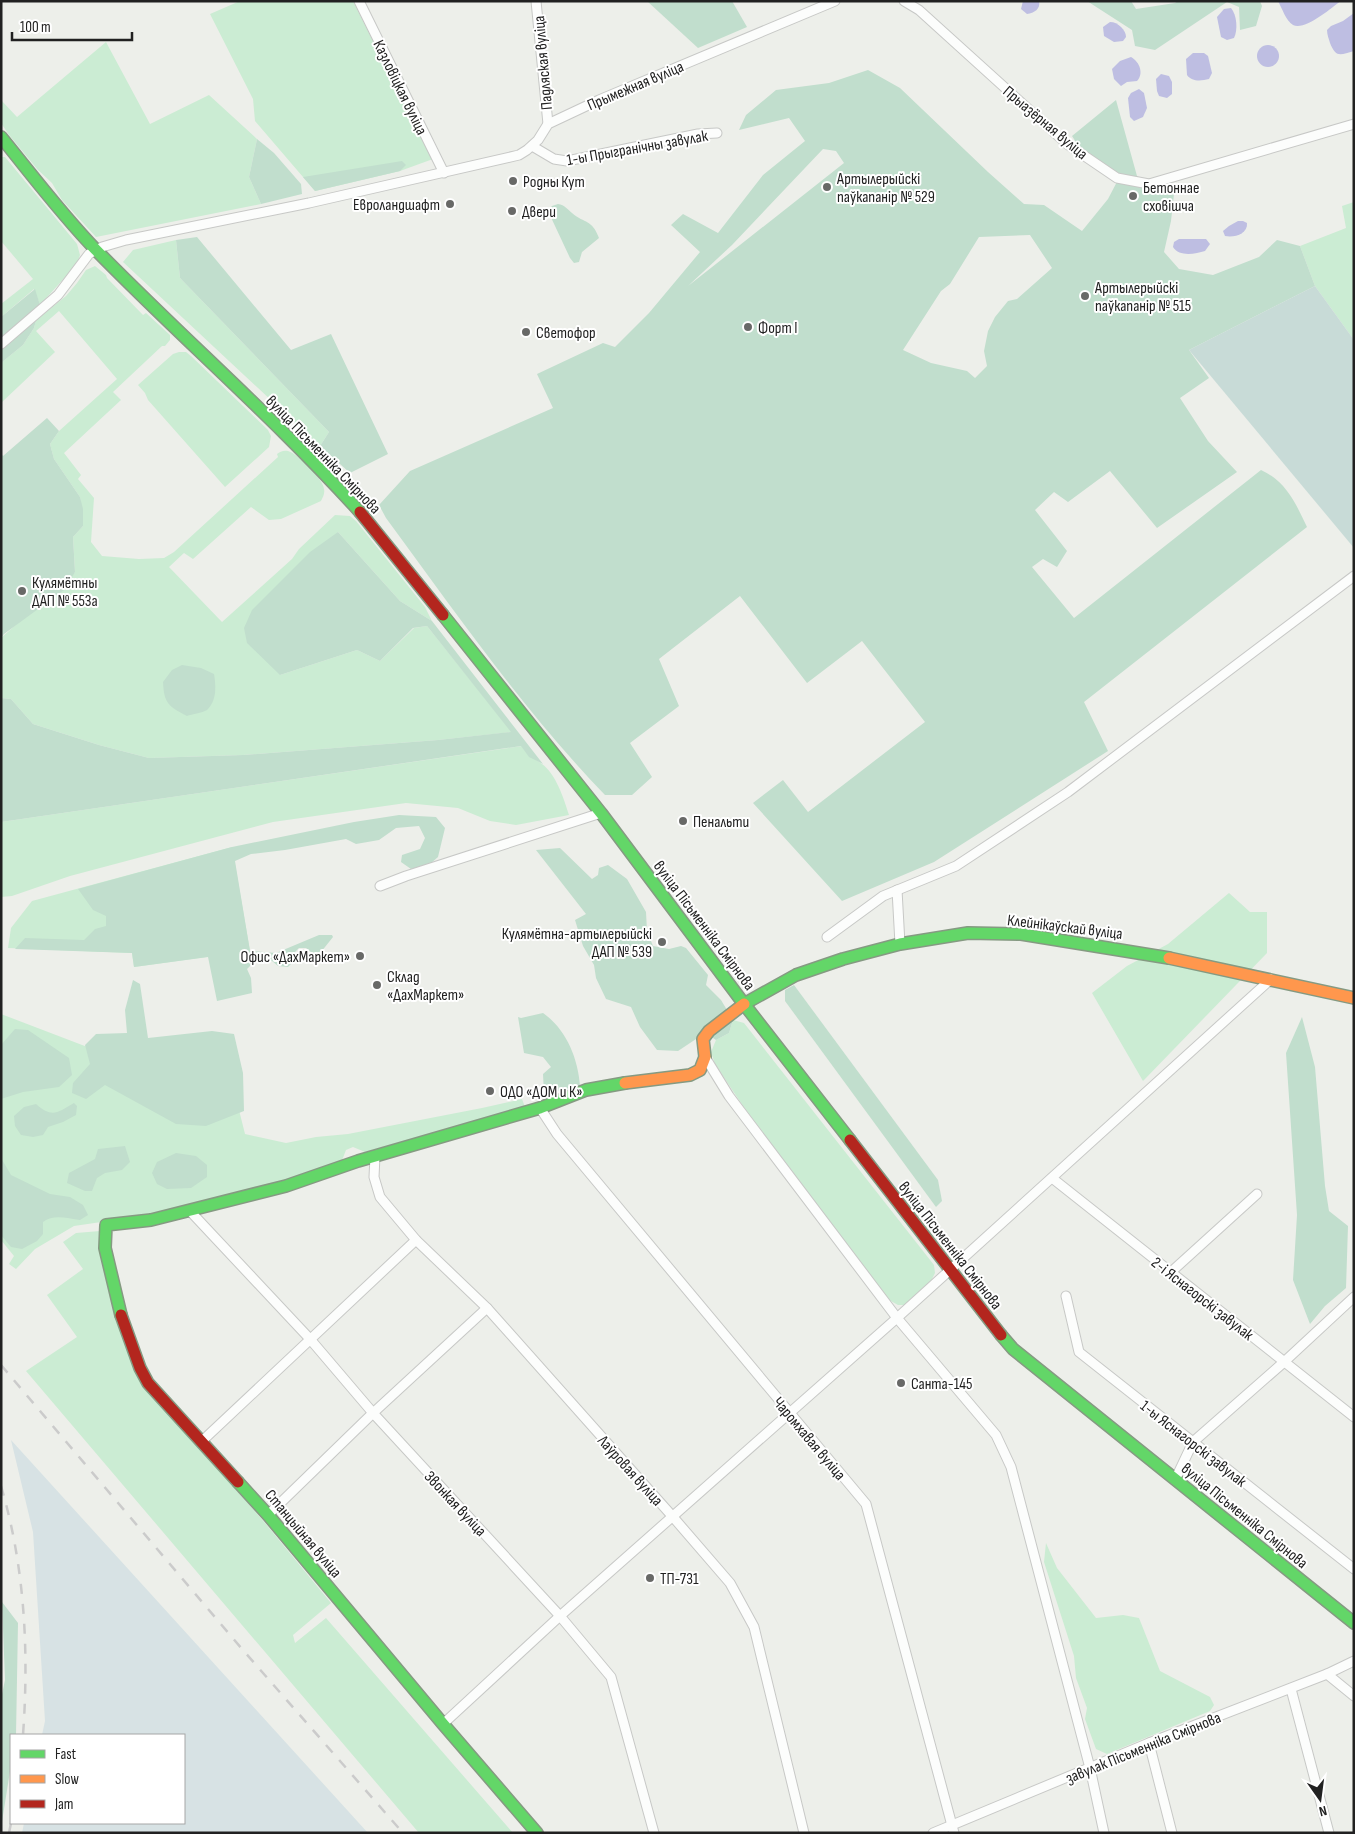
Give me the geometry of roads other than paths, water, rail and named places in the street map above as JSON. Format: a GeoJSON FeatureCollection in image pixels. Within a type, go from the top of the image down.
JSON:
{"type":"FeatureCollection","features":[{"type":"Feature","properties":{"kind":"street","name":"Казловіцкая вуліца"},"geometry":{"type":"LineString","coordinates":[[359,1],[444,173]]}},
{"type":"Feature","properties":{"kind":"street","name":"Падляская вуліца"},"geometry":{"type":"LineString","coordinates":[[536,1],[548,124]]}},
{"type":"Feature","properties":{"kind":"street","name":"Прымежная вуліца"},"geometry":{"type":"LineString","coordinates":[[95,250],[126,240],[317,201],[519,155],[532,146],[543,134],[548,124],[599,100],[836,1]]}},
{"type":"Feature","properties":{"kind":"street","name":"Прыазёрная вуліца"},"geometry":{"type":"LineString","coordinates":[[904,1],[919,10],[1067,144],[1117,178],[1149,184],[1354,124]]}},
{"type":"Feature","properties":{"kind":"street","name":"1-ы Прыгранічны завулак"},"geometry":{"type":"LineString","coordinates":[[532,146],[554,160],[567,161],[698,134],[717,133]]}},
{"type":"Feature","properties":{"kind":"street","name":"вуліца Пісьменніка Смірнова"},"geometry":{"type":"LineString","coordinates":[[1,137],[42,189],[95,250],[290,438],[340,490],[371,526],[601,813],[744,1004],[998,1332],[1014,1349],[1354,1623]]}},
{"type":"Feature","properties":{"kind":"street"},"geometry":{"type":"LineString","coordinates":[[1,344],[58,295],[86,257],[95,250]]}},
{"type":"Feature","properties":{"kind":"street"},"geometry":{"type":"LineString","coordinates":[[827,938],[883,896],[956,866],[1068,792],[1354,576]]}},
{"type":"Feature","properties":{"kind":"street"},"geometry":{"type":"LineString","coordinates":[[380,886],[601,813]]}},
{"type":"Feature","properties":{"kind":"street"},"geometry":{"type":"LineString","coordinates":[[897,890],[900,944]]}},
{"type":"Feature","properties":{"kind":"street","name":"Клейнікаўскай вуліца"},"geometry":{"type":"LineString","coordinates":[[705,1057],[703,1039],[709,1031],[744,1004],[796,974],[900,944],[968,933],[1021,934],[1146,953],[1354,998]]}},
{"type":"Feature","properties":{"kind":"street"},"geometry":{"type":"LineString","coordinates":[[443,1724],[560,1616],[950,1271],[1271,979]]}},
{"type":"Feature","properties":{"kind":"street"},"geometry":{"type":"LineString","coordinates":[[190,1211],[286,1186],[358,1161],[540,1108],[586,1090],[639,1080],[690,1075],[700,1070],[705,1057]]}},
{"type":"Feature","properties":{"kind":"street"},"geometry":{"type":"LineString","coordinates":[[705,1057],[729,1096],[897,1318],[996,1436],[1011,1467],[1090,1768],[1104,1833]]}},
{"type":"Feature","properties":{"kind":"street","name":"Чаромхавая вуліца"},"geometry":{"type":"LineString","coordinates":[[540,1108],[557,1134],[866,1504],[953,1829]]}},
{"type":"Feature","properties":{"kind":"street","name":"Лаўровая вуліца"},"geometry":{"type":"LineString","coordinates":[[375,1156],[374,1177],[380,1197],[416,1240],[487,1308],[730,1583],[754,1627],[804,1833]]}},
{"type":"Feature","properties":{"kind":"street","name":"2-і Яснагорскі завулак"},"geometry":{"type":"LineString","coordinates":[[1052,1178],[1354,1417]]}},
{"type":"Feature","properties":{"kind":"street"},"geometry":{"type":"LineString","coordinates":[[1171,1272],[1257,1194]]}},
{"type":"Feature","properties":{"kind":"street","name":"Станцыйная вуліца"},"geometry":{"type":"LineString","coordinates":[[190,1211],[151,1220],[106,1225],[105,1248],[117,1302],[140,1368],[148,1383],[268,1515],[537,1833]]}},
{"type":"Feature","properties":{"kind":"street","name":"Звонкая вуліца"},"geometry":{"type":"LineString","coordinates":[[190,1211],[310,1339],[373,1413],[560,1616],[611,1677],[654,1833]]}},
{"type":"Feature","properties":{"kind":"street"},"geometry":{"type":"LineString","coordinates":[[201,1442],[416,1240]]}},
{"type":"Feature","properties":{"kind":"street","name":"1-ы Яснагорскі завулак"},"geometry":{"type":"LineString","coordinates":[[1066,1296],[1080,1352],[1354,1568]]}},
{"type":"Feature","properties":{"kind":"street"},"geometry":{"type":"LineString","coordinates":[[1175,1480],[1193,1442],[1354,1298]]}},
{"type":"Feature","properties":{"kind":"street"},"geometry":{"type":"LineString","coordinates":[[268,1515],[373,1413],[487,1308]]}},
{"type":"Feature","properties":{"kind":"street","name":"завулак Пісьменніка Смірнова"},"geometry":{"type":"LineString","coordinates":[[933,1833],[953,1829],[1149,1743],[1291,1689],[1354,1661]]}},
{"type":"Feature","properties":{"kind":"street"},"geometry":{"type":"LineString","coordinates":[[1327,1674],[1354,1696]]}},
{"type":"Feature","properties":{"kind":"street"},"geometry":{"type":"LineString","coordinates":[[1291,1689],[1329,1833]]}},
{"type":"Feature","properties":{"kind":"street"},"geometry":{"type":"LineString","coordinates":[[1149,1743],[1172,1833]]}},
{"type":"Feature","properties":{"kind":"water"},"geometry":{"type":"Polygon","coordinates":[[[1023,1],[1039,1],[1039,6],[1034,12],[1027,14],[1021,9],[1023,1]]]}},
{"type":"Feature","properties":{"kind":"water"},"geometry":{"type":"Polygon","coordinates":[[[1278,1],[1341,1],[1318,18],[1298,26],[1288,21],[1278,1]]]}},
{"type":"Feature","properties":{"kind":"water"},"geometry":{"type":"Polygon","coordinates":[[[1231,8],[1236,18],[1236,31],[1234,38],[1227,40],[1221,37],[1217,17],[1224,9],[1231,8]]]}},
{"type":"Feature","properties":{"kind":"water"},"geometry":{"type":"Polygon","coordinates":[[[1354,13],[1354,51],[1339,54],[1334,51],[1330,43],[1327,30],[1354,13]]]}},
{"type":"Feature","properties":{"kind":"water"},"geometry":{"type":"Polygon","coordinates":[[[1110,22],[1116,23],[1123,29],[1126,37],[1123,41],[1114,42],[1104,36],[1103,27],[1110,22]]]}},
{"type":"Feature","properties":{"kind":"water"},"geometry":{"type":"Polygon","coordinates":[[[1268,45],[1276,48],[1279,56],[1276,64],[1268,67],[1260,64],[1257,56],[1260,48],[1268,45]]]}},
{"type":"Feature","properties":{"kind":"water"},"geometry":{"type":"Polygon","coordinates":[[[1193,53],[1204,53],[1208,56],[1212,73],[1209,79],[1194,80],[1187,75],[1186,59],[1193,53]]]}},
{"type":"Feature","properties":{"kind":"water"},"geometry":{"type":"Polygon","coordinates":[[[1131,57],[1139,65],[1141,72],[1139,78],[1137,81],[1127,82],[1121,86],[1114,79],[1112,69],[1120,61],[1131,57]]]}},
{"type":"Feature","properties":{"kind":"water"},"geometry":{"type":"Polygon","coordinates":[[[1161,74],[1169,76],[1172,82],[1172,94],[1167,98],[1159,96],[1157,91],[1156,79],[1161,74]]]}},
{"type":"Feature","properties":{"kind":"water"},"geometry":{"type":"Polygon","coordinates":[[[1139,89],[1144,93],[1147,108],[1143,117],[1134,121],[1130,117],[1128,98],[1131,93],[1139,89]]]}},
{"type":"Feature","properties":{"kind":"water"},"geometry":{"type":"Polygon","coordinates":[[[1238,221],[1247,223],[1245,230],[1236,236],[1225,236],[1223,231],[1238,221]]]}},
{"type":"Feature","properties":{"kind":"water"},"geometry":{"type":"Polygon","coordinates":[[[1179,239],[1206,239],[1210,244],[1205,251],[1192,254],[1183,253],[1173,247],[1174,242],[1179,239]]]}},
{"type":"Feature","properties":{"kind":"railway"},"geometry":{"type":"LineString","coordinates":[[1,1365],[242,1649],[403,1833]]}},
{"type":"Feature","properties":{"kind":"railway"},"geometry":{"type":"LineString","coordinates":[[1,1486],[15,1547],[23,1610],[25,1641],[23,1734]]}},
{"type":"Feature","properties":{"kind":"railway"},"geometry":{"type":"LineString","coordinates":[[9,1833],[11,1824]]}},
{"type":"Feature","properties":{"kind":"place","name":"Родны Кут"},"geometry":{"type":"Point","coordinates":[513,181]}},
{"type":"Feature","properties":{"kind":"place","name":"Артылерыйскі паўкапанір № 529"},"geometry":{"type":"Point","coordinates":[827,187]}},
{"type":"Feature","properties":{"kind":"place","name":"Бетоннае сховішча"},"geometry":{"type":"Point","coordinates":[1133,196]}},
{"type":"Feature","properties":{"kind":"place","name":"Евроландшафт"},"geometry":{"type":"Point","coordinates":[450,204]}},
{"type":"Feature","properties":{"kind":"place","name":"Двери"},"geometry":{"type":"Point","coordinates":[512,211]}},
{"type":"Feature","properties":{"kind":"place","name":"Артылерыйскі паўкапанір № 515"},"geometry":{"type":"Point","coordinates":[1085,296]}},
{"type":"Feature","properties":{"kind":"place","name":"Форт I"},"geometry":{"type":"Point","coordinates":[748,327]}},
{"type":"Feature","properties":{"kind":"place","name":"Светофор"},"geometry":{"type":"Point","coordinates":[526,332]}},
{"type":"Feature","properties":{"kind":"place","name":"Кулямётны ДАП № 553а"},"geometry":{"type":"Point","coordinates":[22,591]}},
{"type":"Feature","properties":{"kind":"place","name":"Пенальти"},"geometry":{"type":"Point","coordinates":[683,821]}},
{"type":"Feature","properties":{"kind":"place","name":"Кулямётна-артылерыйскі ДАП № 539"},"geometry":{"type":"Point","coordinates":[662,942]}},
{"type":"Feature","properties":{"kind":"place","name":"Офис «ДахМаркет»"},"geometry":{"type":"Point","coordinates":[360,956]}},
{"type":"Feature","properties":{"kind":"place","name":"Склад «ДахМаркет»"},"geometry":{"type":"Point","coordinates":[377,985]}},
{"type":"Feature","properties":{"kind":"place","name":"ОДО «ДОМ и К»"},"geometry":{"type":"Point","coordinates":[490,1091]}},
{"type":"Feature","properties":{"kind":"place","name":"Санта-145"},"geometry":{"type":"Point","coordinates":[901,1383]}},
{"type":"Feature","properties":{"kind":"place","name":"ТП-731"},"geometry":{"type":"Point","coordinates":[650,1578]}}]}
